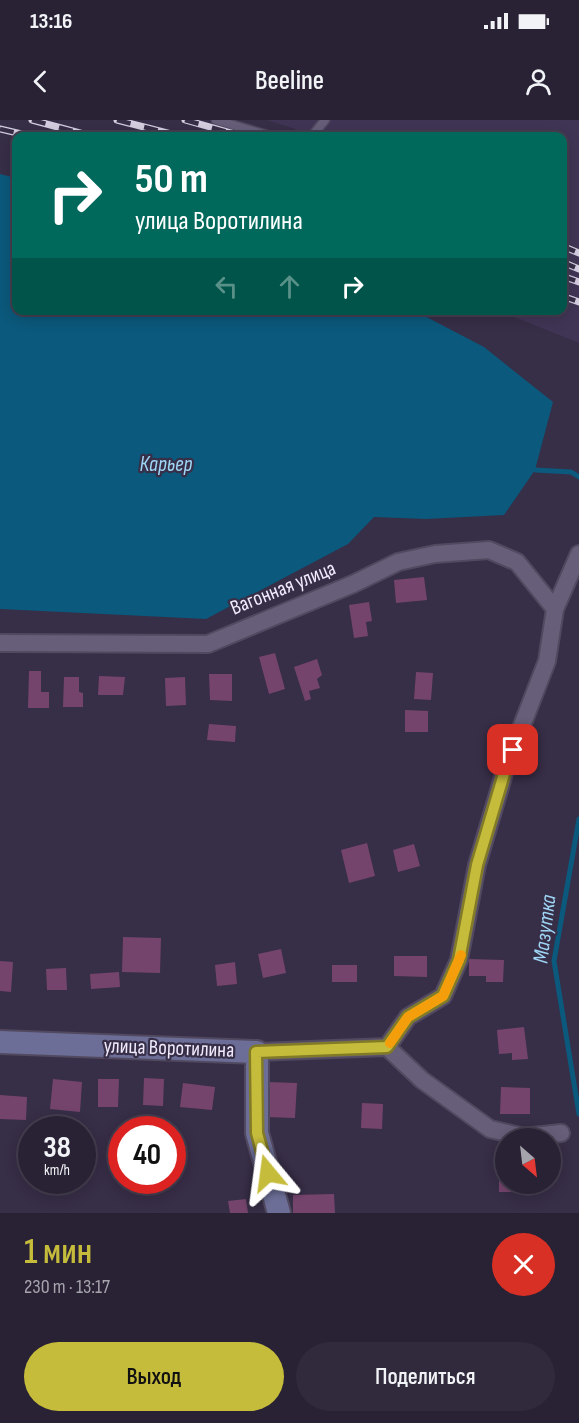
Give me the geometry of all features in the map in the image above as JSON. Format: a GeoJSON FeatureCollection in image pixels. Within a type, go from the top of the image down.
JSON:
{"type":"FeatureCollection","features":[{"type":"Feature","properties":{"kind":"street","name":"Вагонная улица"},"geometry":{"type":"LineString","coordinates":[[0,643],[208,644],[353,584],[398,562],[435,554],[489,550],[517,562],[555,609]]}},
{"type":"Feature","properties":{"kind":"street"},"geometry":{"type":"LineString","coordinates":[[495,1130],[490,1129],[422,1080],[387,1047],[408,1017],[443,996],[459,960],[477,865],[506,767],[547,661],[555,609],[566,589],[579,554]]}},
{"type":"Feature","properties":{"kind":"street","name":"улица Воротилина"},"geometry":{"type":"LineString","coordinates":[[0,1042],[256,1052],[387,1047]]}},
{"type":"Feature","properties":{"kind":"street"},"geometry":{"type":"LineString","coordinates":[[256,1052],[257,1133],[279,1213]]}},
{"type":"Feature","properties":{"kind":"lane"},"geometry":{"type":"LineString","coordinates":[[216,120],[256,132]]}},
{"type":"Feature","properties":{"kind":"lane"},"geometry":{"type":"LineString","coordinates":[[315,132],[325,120]]}},
{"type":"Feature","properties":{"kind":"shaded area"},"geometry":{"type":"Polygon","coordinates":[[[267,120],[579,120],[579,343],[509,315],[567,315],[567,132],[298,132],[295,129],[267,120]]]}},
{"type":"Feature","properties":{"kind":"water","name":"Карьер"},"geometry":{"type":"Polygon","coordinates":[[[0,174],[12,177],[12,315],[423,315],[484,347],[553,402],[535,470],[504,515],[426,519],[374,517],[348,544],[206,619],[0,609],[0,174]]]}},
{"type":"Feature","properties":{"kind":"building"},"geometry":{"type":"Polygon","coordinates":[[[424,577],[427,600],[396,603],[394,580],[424,577]]]}},
{"type":"Feature","properties":{"kind":"building"},"geometry":{"type":"Polygon","coordinates":[[[369,602],[372,621],[366,622],[368,636],[354,638],[349,605],[369,602]]]}},
{"type":"Feature","properties":{"kind":"building"},"geometry":{"type":"Polygon","coordinates":[[[275,653],[285,689],[269,694],[259,657],[275,653]]]}},
{"type":"Feature","properties":{"kind":"building"},"geometry":{"type":"Polygon","coordinates":[[[317,659],[322,675],[317,679],[320,688],[309,691],[311,699],[305,701],[294,667],[317,659]]]}},
{"type":"Feature","properties":{"kind":"building"},"geometry":{"type":"Polygon","coordinates":[[[29,671],[41,671],[41,692],[49,692],[49,708],[28,708],[29,671]]]}},
{"type":"Feature","properties":{"kind":"building"},"geometry":{"type":"Polygon","coordinates":[[[416,672],[433,673],[431,700],[414,699],[416,672]]]}},
{"type":"Feature","properties":{"kind":"building"},"geometry":{"type":"Polygon","coordinates":[[[209,674],[232,674],[232,701],[210,700],[209,674]]]}},
{"type":"Feature","properties":{"kind":"building"},"geometry":{"type":"Polygon","coordinates":[[[99,676],[125,677],[123,695],[98,695],[99,676]]]}},
{"type":"Feature","properties":{"kind":"building"},"geometry":{"type":"Polygon","coordinates":[[[64,677],[79,677],[79,692],[83,693],[83,707],[63,707],[64,677]]]}},
{"type":"Feature","properties":{"kind":"building"},"geometry":{"type":"Polygon","coordinates":[[[185,677],[186,705],[166,706],[165,678],[185,677]]]}},
{"type":"Feature","properties":{"kind":"building"},"geometry":{"type":"Polygon","coordinates":[[[405,710],[428,711],[428,732],[405,732],[405,710]]]}},
{"type":"Feature","properties":{"kind":"building"},"geometry":{"type":"Polygon","coordinates":[[[209,724],[236,726],[235,742],[207,740],[209,724]]]}},
{"type":"Feature","properties":{"kind":"building"},"geometry":{"type":"Polygon","coordinates":[[[367,843],[375,876],[349,883],[341,850],[367,843]]]}},
{"type":"Feature","properties":{"kind":"building"},"geometry":{"type":"Polygon","coordinates":[[[414,844],[420,866],[398,872],[393,850],[414,844]]]}},
{"type":"Feature","properties":{"kind":"building"},"geometry":{"type":"Polygon","coordinates":[[[123,937],[161,938],[160,973],[122,972],[123,937]]]}},
{"type":"Feature","properties":{"kind":"building"},"geometry":{"type":"Polygon","coordinates":[[[281,949],[286,973],[263,978],[258,954],[281,949]]]}},
{"type":"Feature","properties":{"kind":"building"},"geometry":{"type":"Polygon","coordinates":[[[394,956],[427,956],[427,977],[394,976],[394,956]]]}},
{"type":"Feature","properties":{"kind":"building"},"geometry":{"type":"Polygon","coordinates":[[[469,959],[504,960],[503,982],[486,982],[486,976],[469,976],[469,959]]]}},
{"type":"Feature","properties":{"kind":"building"},"geometry":{"type":"Polygon","coordinates":[[[0,961],[13,962],[11,992],[0,991],[0,961]]]}},
{"type":"Feature","properties":{"kind":"building"},"geometry":{"type":"Polygon","coordinates":[[[235,962],[237,984],[217,986],[215,965],[235,962]]]}},
{"type":"Feature","properties":{"kind":"building"},"geometry":{"type":"Polygon","coordinates":[[[332,965],[357,965],[357,982],[332,982],[332,965]]]}},
{"type":"Feature","properties":{"kind":"building"},"geometry":{"type":"Polygon","coordinates":[[[66,968],[67,990],[47,990],[46,969],[66,968]]]}},
{"type":"Feature","properties":{"kind":"building"},"geometry":{"type":"Polygon","coordinates":[[[119,972],[120,987],[91,989],[90,974],[119,972]]]}},
{"type":"Feature","properties":{"kind":"building"},"geometry":{"type":"Polygon","coordinates":[[[524,1027],[528,1059],[512,1060],[512,1053],[499,1054],[497,1030],[524,1027]]]}},
{"type":"Feature","properties":{"kind":"building"},"geometry":{"type":"Polygon","coordinates":[[[144,1078],[164,1079],[163,1106],[143,1105],[144,1078]]]}},
{"type":"Feature","properties":{"kind":"building"},"geometry":{"type":"Polygon","coordinates":[[[53,1079],[82,1082],[80,1112],[50,1109],[53,1079]]]}},
{"type":"Feature","properties":{"kind":"building"},"geometry":{"type":"Polygon","coordinates":[[[98,1079],[119,1079],[118,1107],[98,1107],[98,1079]]]}},
{"type":"Feature","properties":{"kind":"building"},"geometry":{"type":"Polygon","coordinates":[[[266,1082],[297,1083],[295,1118],[265,1117],[266,1082]]]}},
{"type":"Feature","properties":{"kind":"building"},"geometry":{"type":"Polygon","coordinates":[[[183,1083],[215,1087],[212,1110],[180,1107],[183,1083]]]}},
{"type":"Feature","properties":{"kind":"building"},"geometry":{"type":"Polygon","coordinates":[[[501,1087],[530,1088],[530,1114],[500,1114],[501,1087]]]}},
{"type":"Feature","properties":{"kind":"building"},"geometry":{"type":"Polygon","coordinates":[[[0,1095],[27,1097],[26,1116],[18,1116],[18,1120],[0,1119],[0,1095]]]}},
{"type":"Feature","properties":{"kind":"building"},"geometry":{"type":"Polygon","coordinates":[[[362,1103],[383,1104],[382,1129],[361,1128],[362,1103]]]}},
{"type":"Feature","properties":{"kind":"building"},"geometry":{"type":"Polygon","coordinates":[[[334,1194],[335,1213],[293,1213],[293,1195],[334,1194]]]}},
{"type":"Feature","properties":{"kind":"building"},"geometry":{"type":"Polygon","coordinates":[[[246,1199],[248,1213],[230,1213],[228,1201],[246,1199]]]}},
{"type":"Feature","properties":{"kind":"waterway"},"geometry":{"type":"LineString","coordinates":[[535,470],[571,472],[579,477]]}},
{"type":"Feature","properties":{"kind":"waterway","name":"Мазутка"},"geometry":{"type":"LineString","coordinates":[[579,819],[554,961],[579,1114]]}},
{"type":"Feature","properties":{"kind":"railway"},"geometry":{"type":"LineString","coordinates":[[32,120],[76,132]]}},
{"type":"Feature","properties":{"kind":"railway"},"geometry":{"type":"LineString","coordinates":[[117,120],[164,132]]}},
{"type":"Feature","properties":{"kind":"railway"},"geometry":{"type":"LineString","coordinates":[[185,120],[228,132]]}},
{"type":"Feature","properties":{"kind":"railway"},"geometry":{"type":"LineString","coordinates":[[0,129],[13,132]]}},
{"type":"Feature","properties":{"kind":"railway"},"geometry":{"type":"LineString","coordinates":[[567,248],[579,253]]}},
{"type":"Feature","properties":{"kind":"railway"},"geometry":{"type":"LineString","coordinates":[[567,264],[579,269]]}},
{"type":"Feature","properties":{"kind":"railway"},"geometry":{"type":"LineString","coordinates":[[567,278],[579,282]]}},
{"type":"Feature","properties":{"kind":"railway"},"geometry":{"type":"LineString","coordinates":[[567,298],[579,302]]}},
{"type":"Feature","properties":{"kind":"slow traffic"},"geometry":{"type":"LineString","coordinates":[[390,1043],[408,1017],[443,996],[461,955]]}},
{"type":"Feature","properties":{"kind":"route"},"geometry":{"type":"LineString","coordinates":[[268,1173],[257,1133],[256,1052],[387,1047],[408,1017],[443,996],[459,960],[477,865],[513,750]]}}]}
